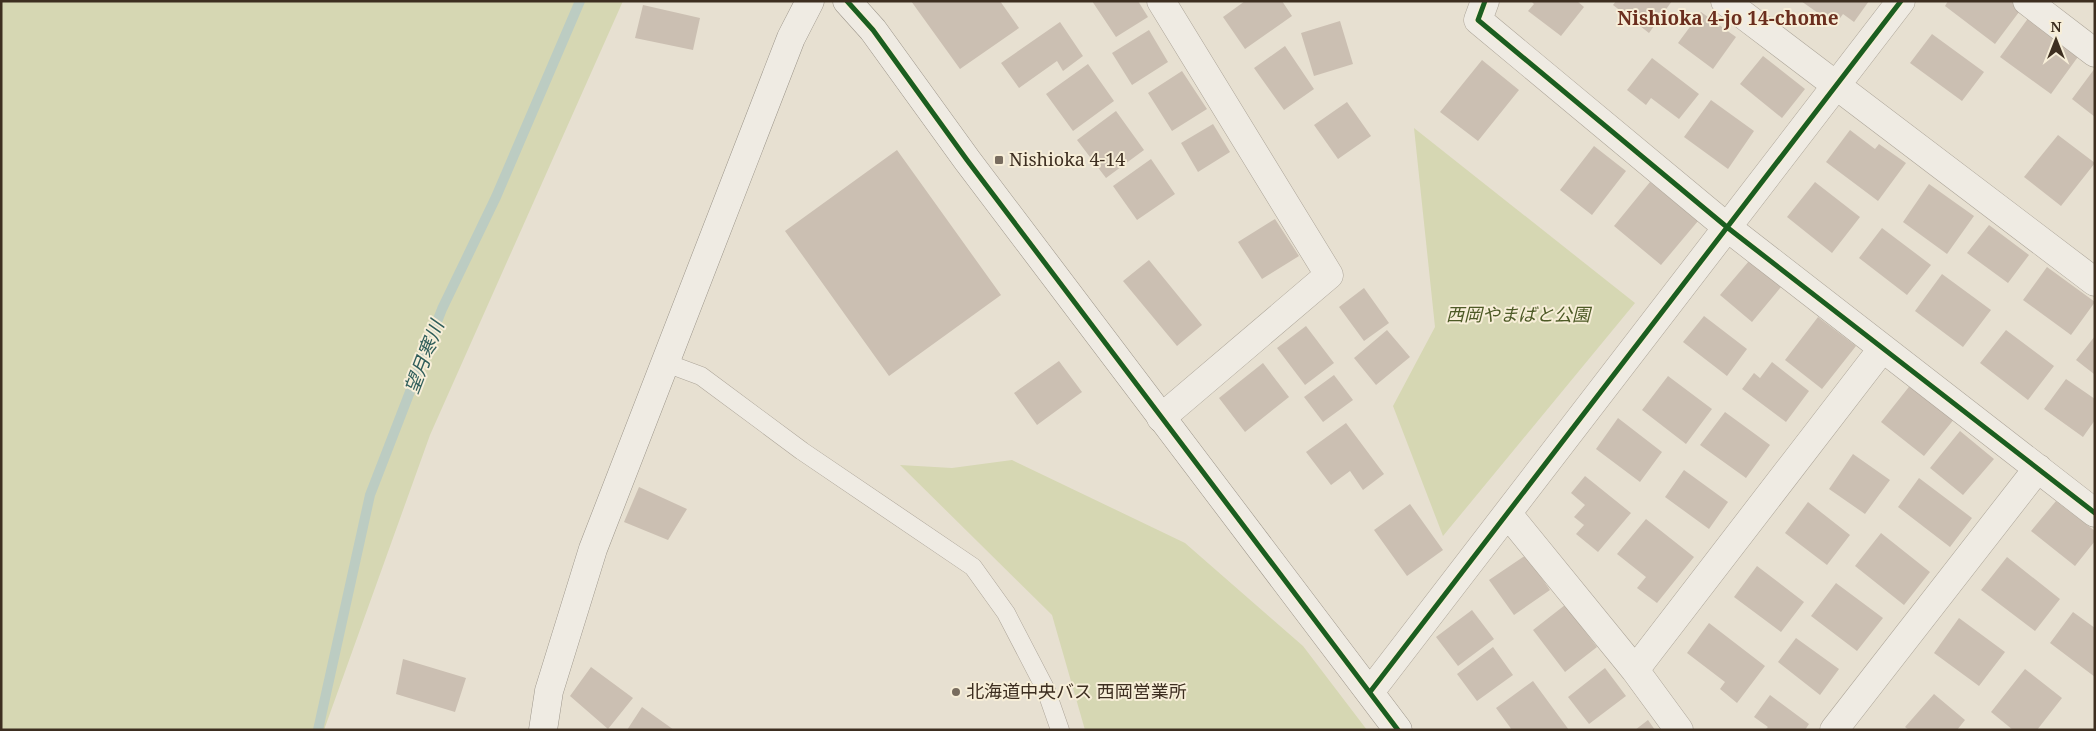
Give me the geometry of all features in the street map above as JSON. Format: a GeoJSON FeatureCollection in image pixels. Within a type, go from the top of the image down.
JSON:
{"type":"FeatureCollection","features":[{"type":"Feature","properties":{"kind":"street"},"geometry":{"type":"LineString","coordinates":[[543,730],[549,691],[593,549],[791,38],[810,1]]}},
{"type":"Feature","properties":{"kind":"street"},"geometry":{"type":"LineString","coordinates":[[847,1],[873,30],[1161,418],[1398,730]]}},
{"type":"Feature","properties":{"kind":"street"},"geometry":{"type":"LineString","coordinates":[[1161,1],[1328,275],[1161,418]]}},
{"type":"Feature","properties":{"kind":"street"},"geometry":{"type":"LineString","coordinates":[[1485,1],[1478,20],[1728,228],[2095,513]]}},
{"type":"Feature","properties":{"kind":"street"},"geometry":{"type":"LineString","coordinates":[[1726,1],[2095,282]]}},
{"type":"Feature","properties":{"kind":"street"},"geometry":{"type":"LineString","coordinates":[[1370,692],[1901,1]]}},
{"type":"Feature","properties":{"kind":"street"},"geometry":{"type":"LineString","coordinates":[[2027,1],[2095,53]]}},
{"type":"Feature","properties":{"kind":"street"},"geometry":{"type":"LineString","coordinates":[[1635,670],[1882,349]]}},
{"type":"Feature","properties":{"kind":"street"},"geometry":{"type":"LineString","coordinates":[[1834,730],[2038,468]]}},
{"type":"Feature","properties":{"kind":"street"},"geometry":{"type":"LineString","coordinates":[[1508,514],[1635,670],[1679,730]]}},
{"type":"Feature","properties":{"kind":"lane"},"geometry":{"type":"LineString","coordinates":[[666,363],[701,376],[802,451],[973,567],[1006,613],[1046,690],[1060,730]]}},
{"type":"Feature","properties":{"kind":"green space"},"geometry":{"type":"Polygon","coordinates":[[[1,1],[623,1],[430,435],[324,730],[1,730],[1,1]]]}},
{"type":"Feature","properties":{"kind":"green space","name":"西岡やまばと公園"},"geometry":{"type":"Polygon","coordinates":[[[1414,128],[1635,303],[1443,536],[1393,406],[1435,327],[1414,128]]]}},
{"type":"Feature","properties":{"kind":"green space"},"geometry":{"type":"Polygon","coordinates":[[[1012,460],[1185,543],[1303,646],[1367,730],[1085,730],[1052,615],[900,465],[952,468],[1012,460]]]}},
{"type":"Feature","properties":{"kind":"building"},"geometry":{"type":"Polygon","coordinates":[[[911,1],[1000,1],[1019,28],[960,69],[911,1]]]}},
{"type":"Feature","properties":{"kind":"building"},"geometry":{"type":"Polygon","coordinates":[[[1092,1],[1138,1],[1148,17],[1116,37],[1092,1]]]}},
{"type":"Feature","properties":{"kind":"building"},"geometry":{"type":"Polygon","coordinates":[[[1245,1],[1282,1],[1292,16],[1245,49],[1223,17],[1245,1]]]}},
{"type":"Feature","properties":{"kind":"building"},"geometry":{"type":"Polygon","coordinates":[[[1531,1],[1577,1],[1584,7],[1561,36],[1528,11],[1534,4],[1531,1]]]}},
{"type":"Feature","properties":{"kind":"building"},"geometry":{"type":"Polygon","coordinates":[[[1616,1],[1672,1],[1649,33],[1613,5],[1616,1]]]}},
{"type":"Feature","properties":{"kind":"building"},"geometry":{"type":"Polygon","coordinates":[[[1801,1],[1869,1],[1854,22],[1843,14],[1835,25],[1801,1]]]}},
{"type":"Feature","properties":{"kind":"building"},"geometry":{"type":"Polygon","coordinates":[[[1948,1],[2012,1],[2022,8],[1995,44],[1945,6],[1948,1]]]}},
{"type":"Feature","properties":{"kind":"building"},"geometry":{"type":"Polygon","coordinates":[[[643,5],[700,18],[693,50],[635,38],[643,5]]]}},
{"type":"Feature","properties":{"kind":"building"},"geometry":{"type":"Polygon","coordinates":[[[1701,12],[1736,37],[1713,69],[1678,43],[1701,12]]]}},
{"type":"Feature","properties":{"kind":"building"},"geometry":{"type":"Polygon","coordinates":[[[2029,17],[2080,54],[2051,94],[2000,57],[2029,17]]]}},
{"type":"Feature","properties":{"kind":"building"},"geometry":{"type":"Polygon","coordinates":[[[1340,21],[1353,64],[1314,76],[1301,33],[1340,21]]]}},
{"type":"Feature","properties":{"kind":"building"},"geometry":{"type":"Polygon","coordinates":[[[1060,22],[1083,56],[1063,71],[1057,61],[1019,88],[1001,63],[1060,22]]]}},
{"type":"Feature","properties":{"kind":"building"},"geometry":{"type":"Polygon","coordinates":[[[1149,30],[1168,62],[1132,85],[1112,53],[1149,30]]]}},
{"type":"Feature","properties":{"kind":"building"},"geometry":{"type":"Polygon","coordinates":[[[1932,34],[1984,72],[1962,101],[1910,63],[1932,34]]]}},
{"type":"Feature","properties":{"kind":"building"},"geometry":{"type":"Polygon","coordinates":[[[1285,46],[1314,89],[1284,110],[1254,68],[1285,46]]]}},
{"type":"Feature","properties":{"kind":"building"},"geometry":{"type":"Polygon","coordinates":[[[1763,56],[1805,89],[1782,118],[1740,84],[1763,56]]]}},
{"type":"Feature","properties":{"kind":"building"},"geometry":{"type":"Polygon","coordinates":[[[1652,58],[1699,94],[1679,119],[1651,98],[1646,105],[1627,90],[1652,58]]]}},
{"type":"Feature","properties":{"kind":"building"},"geometry":{"type":"Polygon","coordinates":[[[1482,60],[1519,90],[1478,141],[1440,112],[1482,60]]]}},
{"type":"Feature","properties":{"kind":"building"},"geometry":{"type":"Polygon","coordinates":[[[1088,64],[1114,101],[1073,131],[1046,94],[1088,64]]]}},
{"type":"Feature","properties":{"kind":"building"},"geometry":{"type":"Polygon","coordinates":[[[2095,68],[2095,117],[2072,99],[2095,68]]]}},
{"type":"Feature","properties":{"kind":"building"},"geometry":{"type":"Polygon","coordinates":[[[1182,71],[1207,109],[1172,131],[1148,93],[1182,71]]]}},
{"type":"Feature","properties":{"kind":"building"},"geometry":{"type":"Polygon","coordinates":[[[1711,100],[1754,131],[1728,169],[1684,137],[1711,100]]]}},
{"type":"Feature","properties":{"kind":"building"},"geometry":{"type":"Polygon","coordinates":[[[1347,102],[1371,136],[1338,159],[1314,125],[1347,102]]]}},
{"type":"Feature","properties":{"kind":"building"},"geometry":{"type":"Polygon","coordinates":[[[1116,111],[1144,150],[1106,178],[1077,140],[1116,111]]]}},
{"type":"Feature","properties":{"kind":"building"},"geometry":{"type":"Polygon","coordinates":[[[1213,124],[1230,152],[1198,172],[1181,143],[1213,124]]]}},
{"type":"Feature","properties":{"kind":"building"},"geometry":{"type":"Polygon","coordinates":[[[1850,130],[1875,149],[1879,144],[1906,163],[1878,201],[1826,162],[1850,130]]]}},
{"type":"Feature","properties":{"kind":"building"},"geometry":{"type":"Polygon","coordinates":[[[2058,135],[2095,163],[2061,206],[2024,177],[2058,135]]]}},
{"type":"Feature","properties":{"kind":"building"},"geometry":{"type":"Polygon","coordinates":[[[1594,146],[1626,171],[1592,215],[1560,190],[1594,146]]]}},
{"type":"Feature","properties":{"kind":"building"},"geometry":{"type":"Polygon","coordinates":[[[897,150],[1001,295],[889,376],[785,231],[897,150]]]}},
{"type":"Feature","properties":{"kind":"building"},"geometry":{"type":"Polygon","coordinates":[[[1151,159],[1175,194],[1137,220],[1113,186],[1151,159]]]}},
{"type":"Feature","properties":{"kind":"building"},"geometry":{"type":"Polygon","coordinates":[[[1650,182],[1698,221],[1661,265],[1614,226],[1650,182]]]}},
{"type":"Feature","properties":{"kind":"building"},"geometry":{"type":"Polygon","coordinates":[[[1815,182],[1860,217],[1832,253],[1787,217],[1815,182]]]}},
{"type":"Feature","properties":{"kind":"building"},"geometry":{"type":"Polygon","coordinates":[[[1929,184],[1974,216],[1947,254],[1903,222],[1929,184]]]}},
{"type":"Feature","properties":{"kind":"building"},"geometry":{"type":"Polygon","coordinates":[[[1275,219],[1299,256],[1262,279],[1238,242],[1275,219]]]}},
{"type":"Feature","properties":{"kind":"building"},"geometry":{"type":"Polygon","coordinates":[[[1989,225],[2029,255],[2008,283],[1967,253],[1989,225]]]}},
{"type":"Feature","properties":{"kind":"building"},"geometry":{"type":"Polygon","coordinates":[[[1882,228],[1931,265],[1907,295],[1859,258],[1882,228]]]}},
{"type":"Feature","properties":{"kind":"building"},"geometry":{"type":"Polygon","coordinates":[[[1149,260],[1202,325],[1177,346],[1123,281],[1149,260]]]}},
{"type":"Feature","properties":{"kind":"building"},"geometry":{"type":"Polygon","coordinates":[[[1749,261],[1781,287],[1752,322],[1720,295],[1749,261]]]}},
{"type":"Feature","properties":{"kind":"building"},"geometry":{"type":"Polygon","coordinates":[[[2047,267],[2095,302],[2071,335],[2023,300],[2047,267]]]}},
{"type":"Feature","properties":{"kind":"building"},"geometry":{"type":"Polygon","coordinates":[[[1942,274],[1991,310],[1963,347],[1915,311],[1942,274]]]}},
{"type":"Feature","properties":{"kind":"building"},"geometry":{"type":"Polygon","coordinates":[[[1364,288],[1389,323],[1364,341],[1339,307],[1364,288]]]}},
{"type":"Feature","properties":{"kind":"building"},"geometry":{"type":"Polygon","coordinates":[[[1704,316],[1747,349],[1727,376],[1683,342],[1704,316]]]}},
{"type":"Feature","properties":{"kind":"building"},"geometry":{"type":"Polygon","coordinates":[[[1818,317],[1856,346],[1822,389],[1785,360],[1818,317]]]}},
{"type":"Feature","properties":{"kind":"building"},"geometry":{"type":"Polygon","coordinates":[[[1306,326],[1334,363],[1305,385],[1277,348],[1306,326]]]}},
{"type":"Feature","properties":{"kind":"building"},"geometry":{"type":"Polygon","coordinates":[[[1387,330],[1410,357],[1376,385],[1354,358],[1387,330]]]}},
{"type":"Feature","properties":{"kind":"building"},"geometry":{"type":"Polygon","coordinates":[[[2006,330],[2054,366],[2028,400],[1980,363],[2006,330]]]}},
{"type":"Feature","properties":{"kind":"building"},"geometry":{"type":"Polygon","coordinates":[[[2095,336],[2095,373],[2094,374],[2076,360],[2095,336]]]}},
{"type":"Feature","properties":{"kind":"building"},"geometry":{"type":"Polygon","coordinates":[[[1059,361],[1082,392],[1037,425],[1014,393],[1059,361]]]}},
{"type":"Feature","properties":{"kind":"building"},"geometry":{"type":"Polygon","coordinates":[[[1772,362],[1809,391],[1786,422],[1742,389],[1754,373],[1760,378],[1772,362]]]}},
{"type":"Feature","properties":{"kind":"building"},"geometry":{"type":"Polygon","coordinates":[[[1263,363],[1289,397],[1245,432],[1219,398],[1263,363]]]}},
{"type":"Feature","properties":{"kind":"building"},"geometry":{"type":"Polygon","coordinates":[[[1334,375],[1353,400],[1323,422],[1304,397],[1334,375]]]}},
{"type":"Feature","properties":{"kind":"building"},"geometry":{"type":"Polygon","coordinates":[[[1668,376],[1712,409],[1686,444],[1642,410],[1668,376]]]}},
{"type":"Feature","properties":{"kind":"building"},"geometry":{"type":"Polygon","coordinates":[[[2066,379],[2095,399],[2095,420],[2083,437],[2044,409],[2066,379]]]}},
{"type":"Feature","properties":{"kind":"building"},"geometry":{"type":"Polygon","coordinates":[[[1912,383],[1955,418],[1924,456],[1881,422],[1912,383]]]}},
{"type":"Feature","properties":{"kind":"building"},"geometry":{"type":"Polygon","coordinates":[[[1725,412],[1770,445],[1746,478],[1700,445],[1725,412]]]}},
{"type":"Feature","properties":{"kind":"building"},"geometry":{"type":"Polygon","coordinates":[[[1618,418],[1662,452],[1640,482],[1596,449],[1618,418]]]}},
{"type":"Feature","properties":{"kind":"building"},"geometry":{"type":"Polygon","coordinates":[[[1346,423],[1384,474],[1363,490],[1350,471],[1331,485],[1306,452],[1346,423]]]}},
{"type":"Feature","properties":{"kind":"building"},"geometry":{"type":"Polygon","coordinates":[[[1960,431],[1994,459],[1963,495],[1930,468],[1960,431]]]}},
{"type":"Feature","properties":{"kind":"building"},"geometry":{"type":"Polygon","coordinates":[[[1853,454],[1890,480],[1865,514],[1829,489],[1853,454]]]}},
{"type":"Feature","properties":{"kind":"building"},"geometry":{"type":"Polygon","coordinates":[[[1684,470],[1728,502],[1709,529],[1665,497],[1684,470]]]}},
{"type":"Feature","properties":{"kind":"building"},"geometry":{"type":"Polygon","coordinates":[[[1585,476],[1631,513],[1598,552],[1576,534],[1584,525],[1574,517],[1585,505],[1571,493],[1585,476]]]}},
{"type":"Feature","properties":{"kind":"building"},"geometry":{"type":"Polygon","coordinates":[[[1919,478],[1972,518],[1950,547],[1898,507],[1919,478]]]}},
{"type":"Feature","properties":{"kind":"building"},"geometry":{"type":"Polygon","coordinates":[[[639,487],[687,509],[668,540],[624,522],[639,487]]]}},
{"type":"Feature","properties":{"kind":"building"},"geometry":{"type":"Polygon","coordinates":[[[2056,501],[2095,531],[2095,541],[2075,566],[2031,531],[2056,501]]]}},
{"type":"Feature","properties":{"kind":"building"},"geometry":{"type":"Polygon","coordinates":[[[1808,502],[1850,535],[1827,565],[1785,533],[1808,502]]]}},
{"type":"Feature","properties":{"kind":"building"},"geometry":{"type":"Polygon","coordinates":[[[1410,504],[1443,550],[1407,576],[1374,530],[1410,504]]]}},
{"type":"Feature","properties":{"kind":"building"},"geometry":{"type":"Polygon","coordinates":[[[1646,519],[1694,557],[1657,603],[1637,588],[1646,577],[1617,554],[1646,519]]]}},
{"type":"Feature","properties":{"kind":"building"},"geometry":{"type":"Polygon","coordinates":[[[1881,533],[1930,572],[1904,605],[1855,566],[1881,533]]]}},
{"type":"Feature","properties":{"kind":"building"},"geometry":{"type":"Polygon","coordinates":[[[1526,555],[1550,590],[1514,615],[1489,580],[1526,555]]]}},
{"type":"Feature","properties":{"kind":"building"},"geometry":{"type":"Polygon","coordinates":[[[2007,557],[2060,599],[2035,631],[1981,590],[2007,557]]]}},
{"type":"Feature","properties":{"kind":"building"},"geometry":{"type":"Polygon","coordinates":[[[1757,566],[1804,602],[1781,632],[1734,597],[1757,566]]]}},
{"type":"Feature","properties":{"kind":"building"},"geometry":{"type":"Polygon","coordinates":[[[1836,583],[1883,618],[1857,651],[1811,616],[1836,583]]]}},
{"type":"Feature","properties":{"kind":"building"},"geometry":{"type":"Polygon","coordinates":[[[1565,605],[1597,647],[1565,672],[1533,630],[1565,605]]]}},
{"type":"Feature","properties":{"kind":"building"},"geometry":{"type":"Polygon","coordinates":[[[1472,610],[1494,639],[1458,666],[1436,637],[1472,610]]]}},
{"type":"Feature","properties":{"kind":"building"},"geometry":{"type":"Polygon","coordinates":[[[2073,612],[2095,628],[2095,677],[2050,643],[2073,612]]]}},
{"type":"Feature","properties":{"kind":"building"},"geometry":{"type":"Polygon","coordinates":[[[1959,618],[2005,652],[1979,686],[1934,653],[1959,618]]]}},
{"type":"Feature","properties":{"kind":"building"},"geometry":{"type":"Polygon","coordinates":[[[1709,623],[1765,666],[1737,703],[1720,689],[1725,682],[1687,653],[1709,623]]]}},
{"type":"Feature","properties":{"kind":"building"},"geometry":{"type":"Polygon","coordinates":[[[1796,638],[1839,669],[1820,695],[1778,662],[1796,638]]]}},
{"type":"Feature","properties":{"kind":"building"},"geometry":{"type":"Polygon","coordinates":[[[1493,647],[1513,675],[1477,701],[1457,674],[1493,647]]]}},
{"type":"Feature","properties":{"kind":"building"},"geometry":{"type":"Polygon","coordinates":[[[403,659],[466,678],[455,712],[396,694],[403,659]]]}},
{"type":"Feature","properties":{"kind":"building"},"geometry":{"type":"Polygon","coordinates":[[[591,667],[633,698],[608,729],[570,696],[591,667]]]}},
{"type":"Feature","properties":{"kind":"building"},"geometry":{"type":"Polygon","coordinates":[[[1605,668],[1626,696],[1589,724],[1568,697],[1605,668]]]}},
{"type":"Feature","properties":{"kind":"building"},"geometry":{"type":"Polygon","coordinates":[[[2025,669],[2062,698],[2037,730],[2013,730],[1991,712],[2025,669]]]}},
{"type":"Feature","properties":{"kind":"building"},"geometry":{"type":"Polygon","coordinates":[[[1533,681],[1569,730],[1512,730],[1496,708],[1533,681]]]}},
{"type":"Feature","properties":{"kind":"building"},"geometry":{"type":"Polygon","coordinates":[[[1934,694],[1965,720],[1957,730],[1909,730],[1905,727],[1934,694]]]}},
{"type":"Feature","properties":{"kind":"building"},"geometry":{"type":"Polygon","coordinates":[[[1770,695],[1809,724],[1805,730],[1765,730],[1768,727],[1754,717],[1770,695]]]}},
{"type":"Feature","properties":{"kind":"building"},"geometry":{"type":"Polygon","coordinates":[[[642,707],[674,730],[627,730],[642,707]]]}},
{"type":"Feature","properties":{"kind":"building"},"geometry":{"type":"Polygon","coordinates":[[[1648,720],[1655,730],[1635,730],[1648,720]]]}},
{"type":"Feature","properties":{"kind":"waterway","name":"望月寒川"},"geometry":{"type":"LineString","coordinates":[[318,730],[370,495],[442,309],[496,197],[580,1]]}},
{"type":"Feature","properties":{"kind":"cycle path"},"geometry":{"type":"LineString","coordinates":[[847,1],[873,30],[967,160],[1398,730]]}},
{"type":"Feature","properties":{"kind":"cycle path"},"geometry":{"type":"LineString","coordinates":[[1485,1],[1478,20],[1728,228],[2095,513]]}},
{"type":"Feature","properties":{"kind":"cycle path"},"geometry":{"type":"LineString","coordinates":[[1370,692],[1901,1]]}},
{"type":"Feature","properties":{"kind":"place","name":"Nishioka 4-14"},"geometry":{"type":"Point","coordinates":[999,160]}},
{"type":"Feature","properties":{"kind":"place","name":"北海道中央バス 西岡営業所"},"geometry":{"type":"Point","coordinates":[956,692]}},
{"type":"Feature","properties":{"kind":"district","name":"Nishioka 4-jo 14-chome"},"geometry":{"type":"Point","coordinates":[1728,18]}}]}
